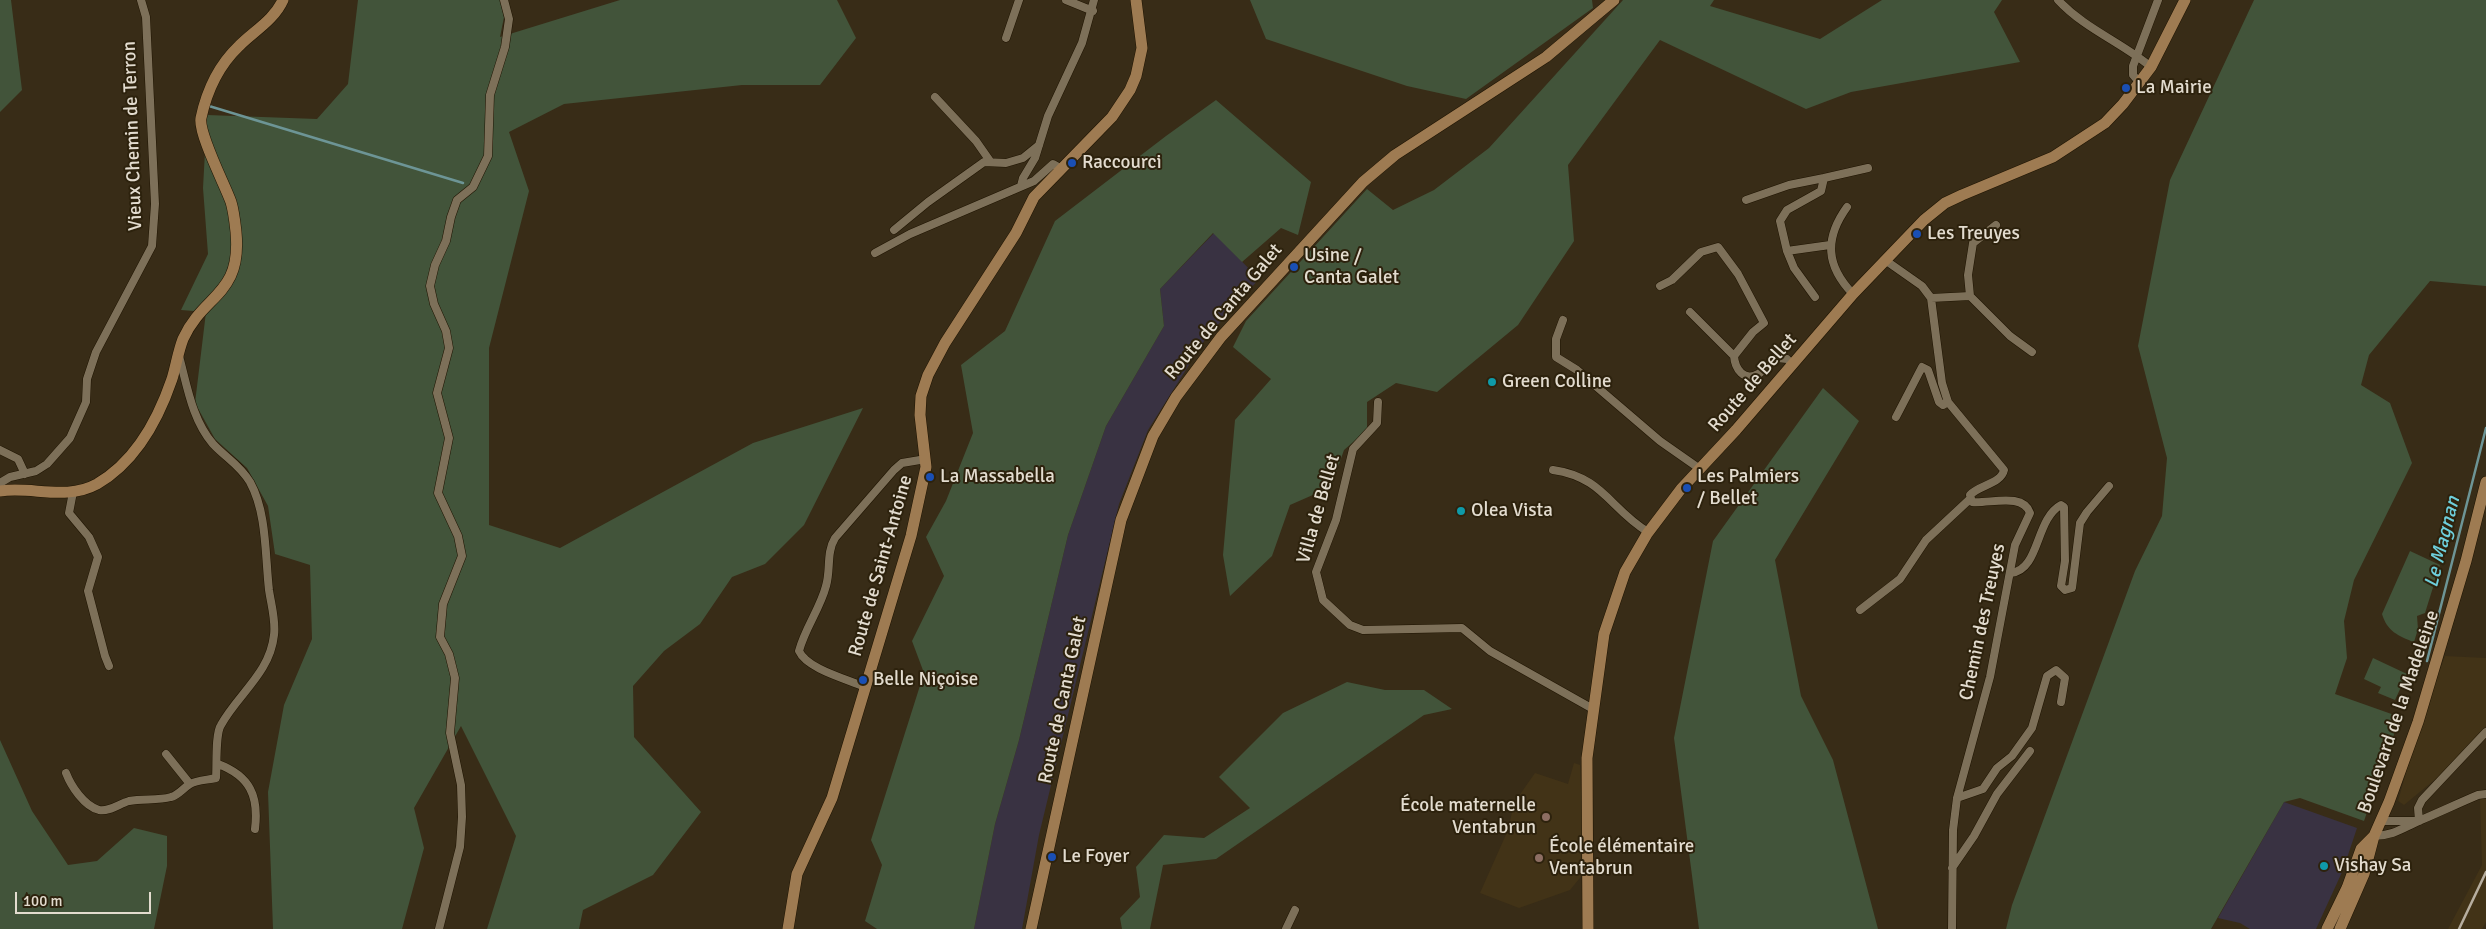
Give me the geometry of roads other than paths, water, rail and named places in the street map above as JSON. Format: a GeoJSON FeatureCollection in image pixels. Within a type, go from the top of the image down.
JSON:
{"type":"FeatureCollection","features":[{"type":"Feature","properties":{"kind":"street","name":"Vieux Chemin de Terron"},"geometry":{"type":"LineString","coordinates":[[0,482],[47,464],[59,453],[74,432],[86,402],[87,379],[96,352],[152,246],[156,204],[146,17],[141,0]]}},
{"type":"Feature","properties":{"kind":"street"},"geometry":{"type":"LineString","coordinates":[[0,491],[73,492],[96,485],[115,471],[134,452],[154,422],[172,381],[183,340],[194,322],[232,277],[237,257],[232,205],[207,145],[200,121],[206,99],[213,77],[238,46],[267,23],[283,0]]}},
{"type":"Feature","properties":{"kind":"street"},"geometry":{"type":"LineString","coordinates":[[439,929],[460,847],[462,818],[461,785],[450,733],[455,678],[449,654],[440,637],[443,604],[462,556],[458,536],[438,492],[449,438],[437,393],[449,348],[446,331],[434,304],[430,286],[434,265],[446,241],[457,200],[473,187],[488,156],[490,95],[505,48],[509,19],[504,0]]}},
{"type":"Feature","properties":{"kind":"street"},"geometry":{"type":"LineString","coordinates":[[1006,38],[1019,0]]}},
{"type":"Feature","properties":{"kind":"street"},"geometry":{"type":"LineString","coordinates":[[1066,0],[1093,11]]}},
{"type":"Feature","properties":{"kind":"street"},"geometry":{"type":"LineString","coordinates":[[1021,186],[1042,142],[1048,116],[1082,43],[1093,11],[1094,0]]}},
{"type":"Feature","properties":{"kind":"street","name":"Route de Saint-Antoine"},"geometry":{"type":"LineString","coordinates":[[788,929],[797,874],[832,798],[911,536],[925,476],[926,459],[921,426],[921,396],[932,365],[1016,233],[1034,197],[1060,168],[1112,117],[1130,90],[1136,76],[1142,48],[1136,0]]}},
{"type":"Feature","properties":{"kind":"street","name":"Route de Canta Galet"},"geometry":{"type":"LineString","coordinates":[[1031,929],[1121,520],[1153,436],[1176,397],[1222,337],[1363,182],[1395,155],[1546,57],[1614,0]]}},
{"type":"Feature","properties":{"kind":"street"},"geometry":{"type":"LineString","coordinates":[[2058,0],[2072,15],[2136,55],[2151,67]]}},
{"type":"Feature","properties":{"kind":"street"},"geometry":{"type":"LineString","coordinates":[[2139,82],[2132,71],[2136,55],[2158,0]]}},
{"type":"Feature","properties":{"kind":"street","name":"Route de Bellet"},"geometry":{"type":"LineString","coordinates":[[1588,929],[1586,779],[1593,709],[1604,634],[1615,595],[1624,572],[1648,532],[1681,489],[1793,365],[1853,294],[1924,220],[1945,203],[2053,158],[2089,135],[2123,104],[2151,67],[2185,0]]}},
{"type":"Feature","properties":{"kind":"street"},"geometry":{"type":"LineString","coordinates":[[935,97],[976,141],[990,161]]}},
{"type":"Feature","properties":{"kind":"street"},"geometry":{"type":"LineString","coordinates":[[894,230],[928,202],[984,162],[1006,163],[1023,158],[1042,142]]}},
{"type":"Feature","properties":{"kind":"street"},"geometry":{"type":"LineString","coordinates":[[875,254],[910,234],[1034,181],[1053,164],[1060,168]]}},
{"type":"Feature","properties":{"kind":"street"},"geometry":{"type":"LineString","coordinates":[[1746,200],[1789,184],[1868,168]]}},
{"type":"Feature","properties":{"kind":"street"},"geometry":{"type":"LineString","coordinates":[[1815,297],[1794,268],[1787,252],[1780,221],[1787,210],[1821,191],[1824,178]]}},
{"type":"Feature","properties":{"kind":"street"},"geometry":{"type":"LineString","coordinates":[[1847,207],[1836,222],[1830,245],[1833,264],[1842,283],[1853,294]]}},
{"type":"Feature","properties":{"kind":"street"},"geometry":{"type":"LineString","coordinates":[[1996,225],[1973,243],[1968,275],[1970,296],[2010,336],[2032,352]]}},
{"type":"Feature","properties":{"kind":"street"},"geometry":{"type":"LineString","coordinates":[[1787,252],[1830,245]]}},
{"type":"Feature","properties":{"kind":"street"},"geometry":{"type":"LineString","coordinates":[[1660,286],[1672,280],[1701,252],[1718,247],[1738,274],[1764,323],[1753,332],[1734,356],[1734,366],[1741,374],[1748,376],[1757,375],[1777,358],[1787,359],[1793,365]]}},
{"type":"Feature","properties":{"kind":"street"},"geometry":{"type":"LineString","coordinates":[[1860,610],[1900,579],[1926,540],[1970,499],[1970,494],[1973,491],[2000,479],[2003,476],[2004,470],[1948,402],[1942,382],[1931,298],[1922,286],[1885,260]]}},
{"type":"Feature","properties":{"kind":"street"},"geometry":{"type":"LineString","coordinates":[[1931,298],[1970,296]]}},
{"type":"Feature","properties":{"kind":"street"},"geometry":{"type":"LineString","coordinates":[[1690,312],[1734,356]]}},
{"type":"Feature","properties":{"kind":"street"},"geometry":{"type":"LineString","coordinates":[[1563,320],[1556,339],[1556,357],[1577,370],[1592,385],[1660,441],[1700,469]]}},
{"type":"Feature","properties":{"kind":"street"},"geometry":{"type":"LineString","coordinates":[[66,773],[71,785],[87,802],[99,810],[110,809],[126,802],[144,798],[171,797],[179,794],[190,784],[216,778],[219,727],[266,663],[270,654],[274,626],[261,516],[256,498],[242,470],[229,456],[214,445],[204,431],[191,404],[179,356]]}},
{"type":"Feature","properties":{"kind":"street"},"geometry":{"type":"LineString","coordinates":[[1896,418],[1922,367],[1928,370],[1939,402],[1943,405],[1948,402]]}},
{"type":"Feature","properties":{"kind":"street","name":"Villa de Bellet"},"geometry":{"type":"LineString","coordinates":[[1378,402],[1377,423],[1353,449],[1336,520],[1316,572],[1323,600],[1350,625],[1362,630],[1462,628],[1490,651],[1593,709]]}},
{"type":"Feature","properties":{"kind":"street"},"geometry":{"type":"LineString","coordinates":[[0,450],[18,459],[24,474]]}},
{"type":"Feature","properties":{"kind":"street"},"geometry":{"type":"LineString","coordinates":[[865,687],[810,664],[802,658],[798,651],[826,588],[830,569],[829,549],[835,538],[894,470],[902,464],[926,459]]}},
{"type":"Feature","properties":{"kind":"street"},"geometry":{"type":"LineString","coordinates":[[1553,470],[1570,473],[1591,482],[1610,497],[1625,516],[1648,532]]}},
{"type":"Feature","properties":{"kind":"street","name":"Boulevard de la Madeleine"},"geometry":{"type":"LineString","coordinates":[[2340,929],[2364,874],[2374,836],[2396,786],[2437,661],[2466,561],[2486,482]]}},
{"type":"Feature","properties":{"kind":"street"},"geometry":{"type":"LineString","coordinates":[[2011,573],[2020,572],[2026,566],[2042,531],[2056,509],[2061,505],[2064,507],[2065,518],[2065,561],[2061,586],[2065,590],[2072,588],[2080,523],[2109,486]]}},
{"type":"Feature","properties":{"kind":"street"},"geometry":{"type":"LineString","coordinates":[[73,492],[69,513],[88,537],[98,557],[88,591],[109,666]]}},
{"type":"Feature","properties":{"kind":"street","name":"Chemin des Treuyes"},"geometry":{"type":"LineString","coordinates":[[1952,929],[1952,868],[1957,798],[1990,677],[2015,545],[2030,517],[2029,510],[2024,505],[2012,501],[1981,503],[1972,502],[1970,499]]}},
{"type":"Feature","properties":{"kind":"street"},"geometry":{"type":"LineString","coordinates":[[1957,798],[1983,789],[1997,768],[2012,756],[2032,728],[2047,676],[2056,670],[2065,678],[2061,702]]}},
{"type":"Feature","properties":{"kind":"street"},"geometry":{"type":"LineString","coordinates":[[2419,821],[2418,808],[2422,800],[2486,732]]}},
{"type":"Feature","properties":{"kind":"street"},"geometry":{"type":"LineString","coordinates":[[1952,868],[1974,836],[1997,794],[2030,751]]}},
{"type":"Feature","properties":{"kind":"street"},"geometry":{"type":"LineString","coordinates":[[166,754],[190,784]]}},
{"type":"Feature","properties":{"kind":"street"},"geometry":{"type":"LineString","coordinates":[[218,764],[242,776],[257,810],[255,830]]}},
{"type":"Feature","properties":{"kind":"street"},"geometry":{"type":"LineString","coordinates":[[2374,836],[2394,834],[2478,794],[2486,794]]}},
{"type":"Feature","properties":{"kind":"street"},"geometry":{"type":"LineString","coordinates":[[2380,821],[2419,821]]}},
{"type":"Feature","properties":{"kind":"street","name":"Boulevard de la Madeleine"},"geometry":{"type":"LineString","coordinates":[[2327,929],[2347,888],[2361,849],[2374,836]]}},
{"type":"Feature","properties":{"kind":"street"},"geometry":{"type":"LineString","coordinates":[[1286,929],[1295,910]]}},
{"type":"Feature","properties":{"kind":"waterway"},"geometry":{"type":"LineString","coordinates":[[209,106],[463,183]]}},
{"type":"Feature","properties":{"kind":"waterway","name":"Le Magnan"},"geometry":{"type":"LineString","coordinates":[[2427,661],[2486,428]]}},
{"type":"Feature","properties":{"kind":"railway"},"geometry":{"type":"LineString","coordinates":[[2459,929],[2486,872]]}},
{"type":"Feature","properties":{"kind":"place","name":"La Mairie"},"geometry":{"type":"Point","coordinates":[2126,88]}},
{"type":"Feature","properties":{"kind":"place","name":"Raccourci"},"geometry":{"type":"Point","coordinates":[1072,163]}},
{"type":"Feature","properties":{"kind":"place","name":"Les Treuyes"},"geometry":{"type":"Point","coordinates":[1917,234]}},
{"type":"Feature","properties":{"kind":"place","name":"Usine / Canta Galet"},"geometry":{"type":"Point","coordinates":[1294,267]}},
{"type":"Feature","properties":{"kind":"place","name":"Green Colline"},"geometry":{"type":"Point","coordinates":[1492,382]}},
{"type":"Feature","properties":{"kind":"place","name":"La Massabella"},"geometry":{"type":"Point","coordinates":[930,477]}},
{"type":"Feature","properties":{"kind":"place","name":"Les Palmiers / Bellet"},"geometry":{"type":"Point","coordinates":[1687,488]}},
{"type":"Feature","properties":{"kind":"place","name":"Olea Vista"},"geometry":{"type":"Point","coordinates":[1461,511]}},
{"type":"Feature","properties":{"kind":"place","name":"Belle Niçoise"},"geometry":{"type":"Point","coordinates":[863,680]}},
{"type":"Feature","properties":{"kind":"place","name":"École maternelle Ventabrun"},"geometry":{"type":"Point","coordinates":[1546,817]}},
{"type":"Feature","properties":{"kind":"place","name":"Le Foyer"},"geometry":{"type":"Point","coordinates":[1052,857]}},
{"type":"Feature","properties":{"kind":"place","name":"École élémentaire Ventabrun"},"geometry":{"type":"Point","coordinates":[1539,858]}},
{"type":"Feature","properties":{"kind":"place","name":"Vishay Sa"},"geometry":{"type":"Point","coordinates":[2324,866]}}]}
